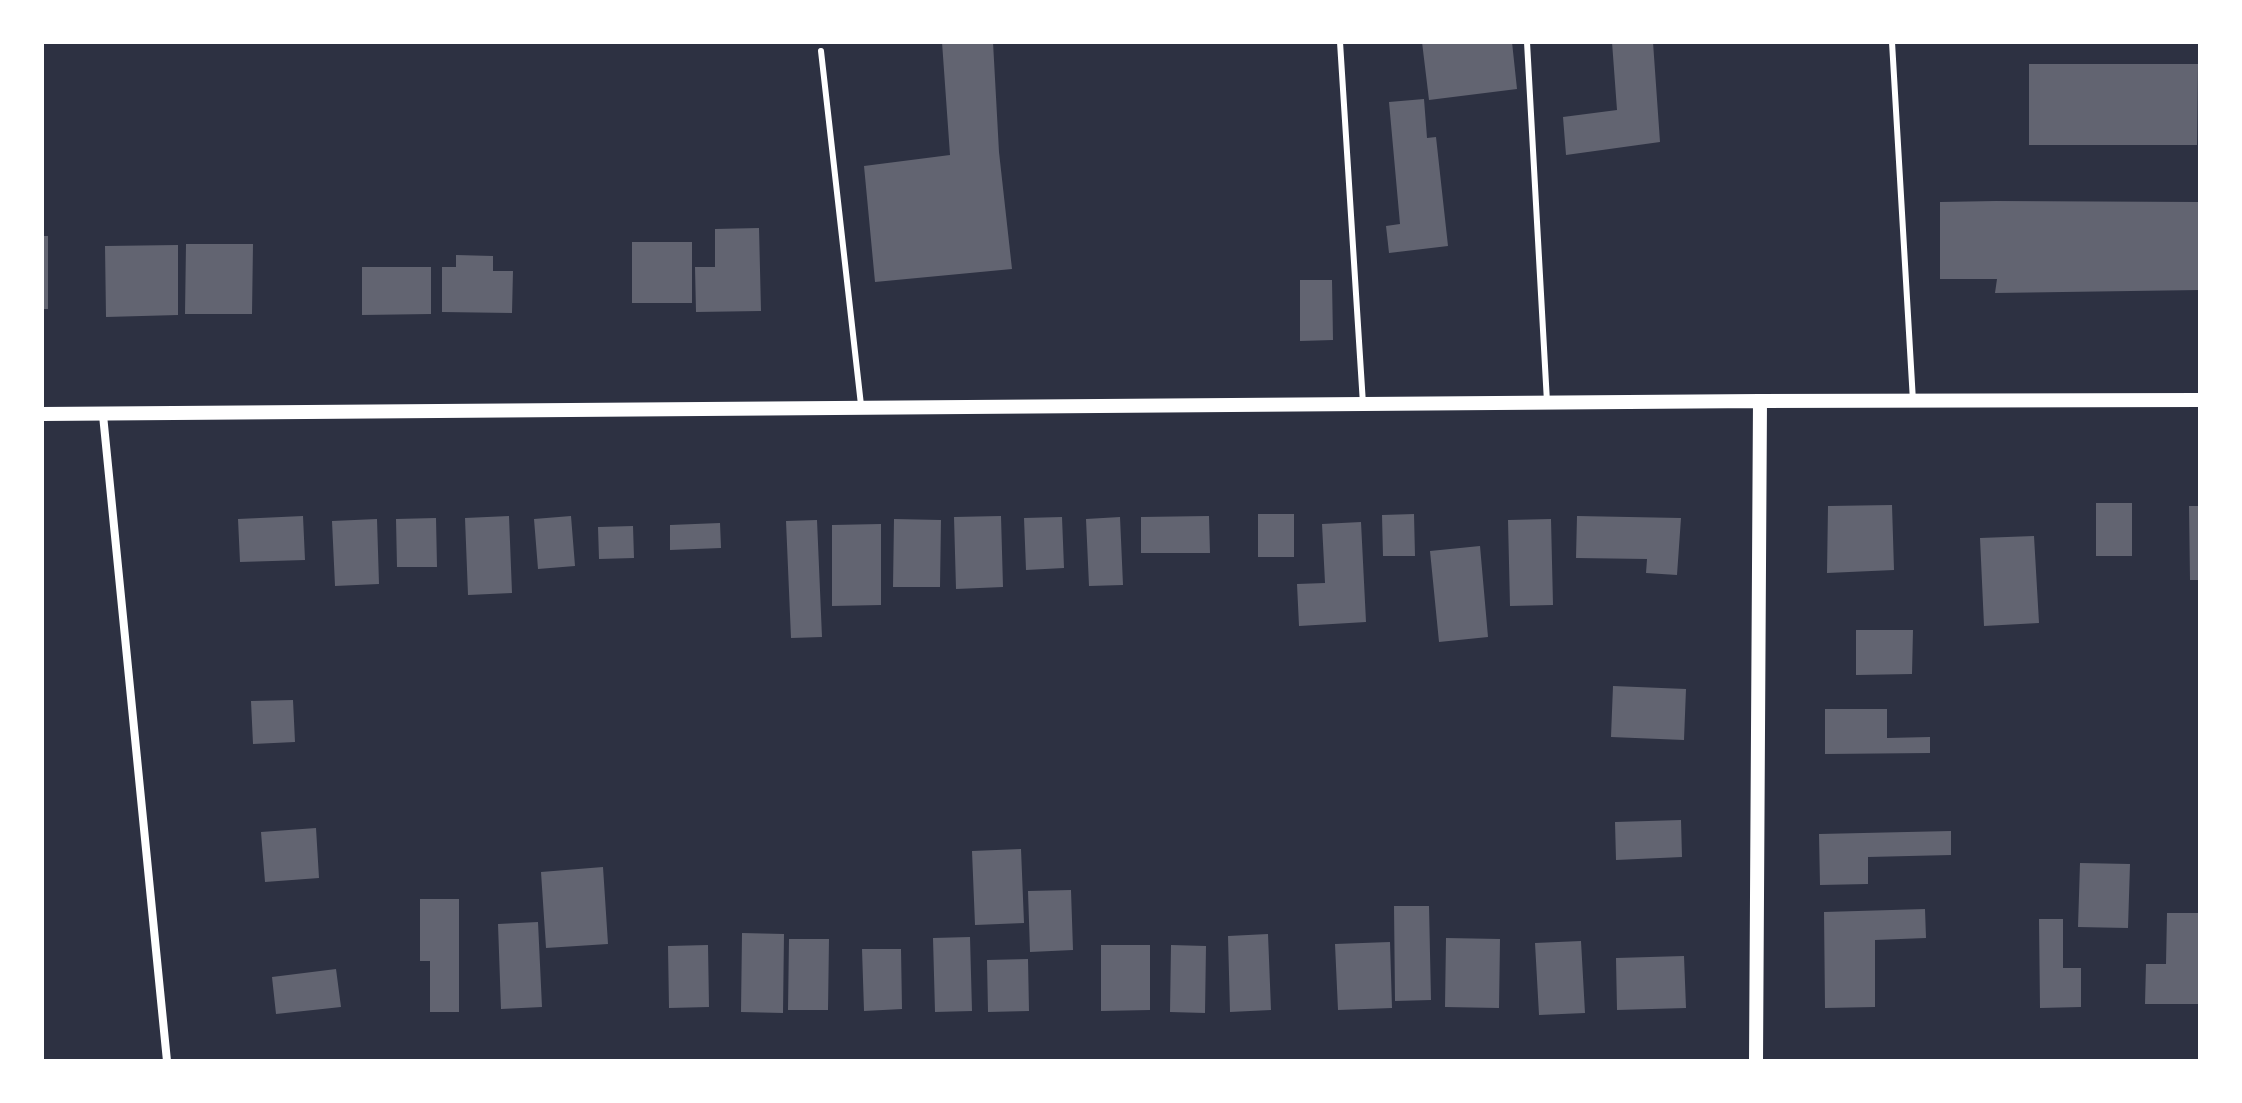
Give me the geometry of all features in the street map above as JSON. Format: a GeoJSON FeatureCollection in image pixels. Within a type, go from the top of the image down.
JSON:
{"type":"FeatureCollection","features":[{"type":"Feature","properties":{"kind":"street"},"geometry":{"type":"LineString","coordinates":[[42,414],[2200,400]]}},
{"type":"Feature","properties":{"kind":"street"},"geometry":{"type":"LineString","coordinates":[[1756,1061],[1760,401]]}},
{"type":"Feature","properties":{"kind":"street"},"geometry":{"type":"LineString","coordinates":[[103,415],[167,1061]]}},
{"type":"Feature","properties":{"kind":"lane"},"geometry":{"type":"LineString","coordinates":[[1340,42],[1363,404]]}},
{"type":"Feature","properties":{"kind":"lane"},"geometry":{"type":"LineString","coordinates":[[1527,42],[1547,402]]}},
{"type":"Feature","properties":{"kind":"lane"},"geometry":{"type":"LineString","coordinates":[[1892,42],[1913,401]]}},
{"type":"Feature","properties":{"kind":"lane"},"geometry":{"type":"LineString","coordinates":[[821,51],[861,409]]}},
{"type":"Feature","properties":{"kind":"building"},"geometry":{"type":"Polygon","coordinates":[[[942,42],[993,42],[999,152],[1012,269],[875,282],[864,166],[950,155],[942,42]]]}},
{"type":"Feature","properties":{"kind":"building"},"geometry":{"type":"Polygon","coordinates":[[[1422,42],[1512,42],[1517,89],[1429,100],[1422,42]]]}},
{"type":"Feature","properties":{"kind":"building"},"geometry":{"type":"Polygon","coordinates":[[[1612,42],[1653,42],[1660,142],[1566,155],[1563,117],[1617,110],[1612,42]]]}},
{"type":"Feature","properties":{"kind":"building"},"geometry":{"type":"Polygon","coordinates":[[[2029,64],[2198,64],[2197,145],[2029,145],[2029,64]]]}},
{"type":"Feature","properties":{"kind":"building"},"geometry":{"type":"Polygon","coordinates":[[[1424,99],[1427,138],[1436,137],[1448,246],[1389,253],[1386,226],[1400,224],[1389,102],[1424,99]]]}},
{"type":"Feature","properties":{"kind":"building"},"geometry":{"type":"Polygon","coordinates":[[[1940,202],[2200,202],[2200,290],[1995,293],[1997,279],[1940,279],[1940,202]]]}},
{"type":"Feature","properties":{"kind":"building"},"geometry":{"type":"Polygon","coordinates":[[[759,228],[761,311],[696,312],[695,267],[715,267],[715,229],[759,228]]]}},
{"type":"Feature","properties":{"kind":"building"},"geometry":{"type":"Polygon","coordinates":[[[42,236],[48,236],[48,309],[42,309],[42,236]]]}},
{"type":"Feature","properties":{"kind":"building"},"geometry":{"type":"Polygon","coordinates":[[[632,242],[692,242],[692,303],[632,303],[632,242]]]}},
{"type":"Feature","properties":{"kind":"building"},"geometry":{"type":"Polygon","coordinates":[[[186,244],[253,244],[252,314],[185,314],[186,244]]]}},
{"type":"Feature","properties":{"kind":"building"},"geometry":{"type":"Polygon","coordinates":[[[178,245],[178,315],[106,317],[105,246],[178,245]]]}},
{"type":"Feature","properties":{"kind":"building"},"geometry":{"type":"Polygon","coordinates":[[[456,255],[493,256],[493,271],[513,271],[512,313],[442,312],[442,267],[456,267],[456,255]]]}},
{"type":"Feature","properties":{"kind":"building"},"geometry":{"type":"Polygon","coordinates":[[[362,267],[431,267],[431,314],[362,315],[362,267]]]}},
{"type":"Feature","properties":{"kind":"building"},"geometry":{"type":"Polygon","coordinates":[[[1300,280],[1332,280],[1333,340],[1300,341],[1300,280]]]}},
{"type":"Feature","properties":{"kind":"building"},"geometry":{"type":"Polygon","coordinates":[[[2096,503],[2132,503],[2132,556],[2096,556],[2096,503]]]}},
{"type":"Feature","properties":{"kind":"building"},"geometry":{"type":"Polygon","coordinates":[[[1892,505],[1894,570],[1827,573],[1828,506],[1892,505]]]}},
{"type":"Feature","properties":{"kind":"building"},"geometry":{"type":"Polygon","coordinates":[[[2189,506],[2200,506],[2200,580],[2190,580],[2189,506]]]}},
{"type":"Feature","properties":{"kind":"building"},"geometry":{"type":"Polygon","coordinates":[[[1258,514],[1294,514],[1294,557],[1258,557],[1258,514]]]}},
{"type":"Feature","properties":{"kind":"building"},"geometry":{"type":"Polygon","coordinates":[[[1414,514],[1415,556],[1383,556],[1382,515],[1414,514]]]}},
{"type":"Feature","properties":{"kind":"building"},"geometry":{"type":"Polygon","coordinates":[[[303,516],[305,560],[240,562],[238,519],[303,516]]]}},
{"type":"Feature","properties":{"kind":"building"},"geometry":{"type":"Polygon","coordinates":[[[509,516],[512,593],[468,595],[465,518],[509,516]]]}},
{"type":"Feature","properties":{"kind":"building"},"geometry":{"type":"Polygon","coordinates":[[[571,516],[575,566],[538,569],[534,519],[571,516]]]}},
{"type":"Feature","properties":{"kind":"building"},"geometry":{"type":"Polygon","coordinates":[[[1001,516],[1003,587],[956,589],[954,517],[1001,516]]]}},
{"type":"Feature","properties":{"kind":"building"},"geometry":{"type":"Polygon","coordinates":[[[1209,516],[1210,553],[1141,553],[1141,517],[1209,516]]]}},
{"type":"Feature","properties":{"kind":"building"},"geometry":{"type":"Polygon","coordinates":[[[1577,516],[1681,518],[1677,575],[1646,573],[1647,559],[1576,558],[1577,516]]]}},
{"type":"Feature","properties":{"kind":"building"},"geometry":{"type":"Polygon","coordinates":[[[1062,517],[1064,568],[1026,570],[1024,518],[1062,517]]]}},
{"type":"Feature","properties":{"kind":"building"},"geometry":{"type":"Polygon","coordinates":[[[1120,517],[1123,585],[1089,586],[1086,519],[1120,517]]]}},
{"type":"Feature","properties":{"kind":"building"},"geometry":{"type":"Polygon","coordinates":[[[436,518],[437,567],[397,567],[396,519],[436,518]]]}},
{"type":"Feature","properties":{"kind":"building"},"geometry":{"type":"Polygon","coordinates":[[[377,519],[379,584],[335,586],[332,521],[377,519]]]}},
{"type":"Feature","properties":{"kind":"building"},"geometry":{"type":"Polygon","coordinates":[[[894,519],[941,520],[940,587],[893,587],[894,519]]]}},
{"type":"Feature","properties":{"kind":"building"},"geometry":{"type":"Polygon","coordinates":[[[1551,519],[1553,605],[1510,606],[1508,520],[1551,519]]]}},
{"type":"Feature","properties":{"kind":"building"},"geometry":{"type":"Polygon","coordinates":[[[817,520],[822,637],[791,638],[786,521],[817,520]]]}},
{"type":"Feature","properties":{"kind":"building"},"geometry":{"type":"Polygon","coordinates":[[[1361,522],[1366,622],[1299,626],[1297,584],[1325,583],[1322,524],[1361,522]]]}},
{"type":"Feature","properties":{"kind":"building"},"geometry":{"type":"Polygon","coordinates":[[[720,523],[721,548],[670,550],[670,525],[720,523]]]}},
{"type":"Feature","properties":{"kind":"building"},"geometry":{"type":"Polygon","coordinates":[[[881,524],[881,605],[832,606],[832,525],[881,524]]]}},
{"type":"Feature","properties":{"kind":"building"},"geometry":{"type":"Polygon","coordinates":[[[633,526],[634,558],[599,559],[598,527],[633,526]]]}},
{"type":"Feature","properties":{"kind":"building"},"geometry":{"type":"Polygon","coordinates":[[[2034,536],[2039,623],[1984,626],[1980,538],[2034,536]]]}},
{"type":"Feature","properties":{"kind":"building"},"geometry":{"type":"Polygon","coordinates":[[[1480,546],[1488,637],[1439,642],[1430,551],[1480,546]]]}},
{"type":"Feature","properties":{"kind":"building"},"geometry":{"type":"Polygon","coordinates":[[[1856,630],[1913,630],[1912,674],[1856,675],[1856,630]]]}},
{"type":"Feature","properties":{"kind":"building"},"geometry":{"type":"Polygon","coordinates":[[[1613,686],[1686,689],[1684,740],[1611,737],[1613,686]]]}},
{"type":"Feature","properties":{"kind":"building"},"geometry":{"type":"Polygon","coordinates":[[[293,700],[295,742],[253,744],[251,701],[293,700]]]}},
{"type":"Feature","properties":{"kind":"building"},"geometry":{"type":"Polygon","coordinates":[[[1825,709],[1887,709],[1887,738],[1930,737],[1930,753],[1825,754],[1825,709]]]}},
{"type":"Feature","properties":{"kind":"building"},"geometry":{"type":"Polygon","coordinates":[[[1681,820],[1682,857],[1616,860],[1615,822],[1681,820]]]}},
{"type":"Feature","properties":{"kind":"building"},"geometry":{"type":"Polygon","coordinates":[[[316,828],[319,878],[265,882],[261,832],[316,828]]]}},
{"type":"Feature","properties":{"kind":"building"},"geometry":{"type":"Polygon","coordinates":[[[1951,831],[1951,855],[1868,857],[1868,884],[1820,885],[1819,834],[1951,831]]]}},
{"type":"Feature","properties":{"kind":"building"},"geometry":{"type":"Polygon","coordinates":[[[1021,849],[1024,923],[975,925],[972,851],[1021,849]]]}},
{"type":"Feature","properties":{"kind":"building"},"geometry":{"type":"Polygon","coordinates":[[[2080,863],[2130,864],[2128,928],[2078,927],[2080,863]]]}},
{"type":"Feature","properties":{"kind":"building"},"geometry":{"type":"Polygon","coordinates":[[[603,867],[608,944],[546,948],[541,872],[603,867]]]}},
{"type":"Feature","properties":{"kind":"building"},"geometry":{"type":"Polygon","coordinates":[[[1071,890],[1073,950],[1030,952],[1028,891],[1071,890]]]}},
{"type":"Feature","properties":{"kind":"building"},"geometry":{"type":"Polygon","coordinates":[[[420,899],[459,899],[459,1012],[430,1012],[430,961],[420,961],[420,899]]]}},
{"type":"Feature","properties":{"kind":"building"},"geometry":{"type":"Polygon","coordinates":[[[1394,906],[1429,906],[1431,1000],[1395,1001],[1394,906]]]}},
{"type":"Feature","properties":{"kind":"building"},"geometry":{"type":"Polygon","coordinates":[[[1925,909],[1926,938],[1875,940],[1875,1007],[1825,1008],[1824,912],[1925,909]]]}},
{"type":"Feature","properties":{"kind":"building"},"geometry":{"type":"Polygon","coordinates":[[[2167,913],[2200,913],[2200,1004],[2145,1004],[2146,964],[2166,964],[2167,913]]]}},
{"type":"Feature","properties":{"kind":"building"},"geometry":{"type":"Polygon","coordinates":[[[2039,919],[2063,919],[2063,968],[2081,968],[2081,1007],[2040,1008],[2039,919]]]}},
{"type":"Feature","properties":{"kind":"building"},"geometry":{"type":"Polygon","coordinates":[[[538,922],[542,1007],[501,1009],[498,924],[538,922]]]}},
{"type":"Feature","properties":{"kind":"building"},"geometry":{"type":"Polygon","coordinates":[[[742,933],[784,934],[783,1013],[741,1012],[742,933]]]}},
{"type":"Feature","properties":{"kind":"building"},"geometry":{"type":"Polygon","coordinates":[[[1268,934],[1271,1010],[1230,1012],[1228,936],[1268,934]]]}},
{"type":"Feature","properties":{"kind":"building"},"geometry":{"type":"Polygon","coordinates":[[[970,937],[972,1011],[935,1012],[933,938],[970,937]]]}},
{"type":"Feature","properties":{"kind":"building"},"geometry":{"type":"Polygon","coordinates":[[[1446,938],[1500,939],[1499,1008],[1445,1007],[1446,938]]]}},
{"type":"Feature","properties":{"kind":"building"},"geometry":{"type":"Polygon","coordinates":[[[789,939],[829,939],[828,1010],[788,1010],[789,939]]]}},
{"type":"Feature","properties":{"kind":"building"},"geometry":{"type":"Polygon","coordinates":[[[1581,941],[1585,1013],[1539,1015],[1535,943],[1581,941]]]}},
{"type":"Feature","properties":{"kind":"building"},"geometry":{"type":"Polygon","coordinates":[[[1390,942],[1392,1008],[1338,1010],[1335,944],[1390,942]]]}},
{"type":"Feature","properties":{"kind":"building"},"geometry":{"type":"Polygon","coordinates":[[[708,945],[709,1007],[669,1008],[668,946],[708,945]]]}},
{"type":"Feature","properties":{"kind":"building"},"geometry":{"type":"Polygon","coordinates":[[[1101,945],[1150,945],[1150,1010],[1101,1011],[1101,945]]]}},
{"type":"Feature","properties":{"kind":"building"},"geometry":{"type":"Polygon","coordinates":[[[1171,945],[1206,946],[1205,1013],[1170,1012],[1171,945]]]}},
{"type":"Feature","properties":{"kind":"building"},"geometry":{"type":"Polygon","coordinates":[[[862,949],[901,949],[902,1009],[864,1011],[862,949]]]}},
{"type":"Feature","properties":{"kind":"building"},"geometry":{"type":"Polygon","coordinates":[[[1684,956],[1686,1008],[1617,1010],[1616,958],[1684,956]]]}},
{"type":"Feature","properties":{"kind":"building"},"geometry":{"type":"Polygon","coordinates":[[[1028,959],[1029,1011],[988,1012],[987,960],[1028,959]]]}},
{"type":"Feature","properties":{"kind":"building"},"geometry":{"type":"Polygon","coordinates":[[[336,969],[341,1007],[276,1014],[272,977],[336,969]]]}}]}
